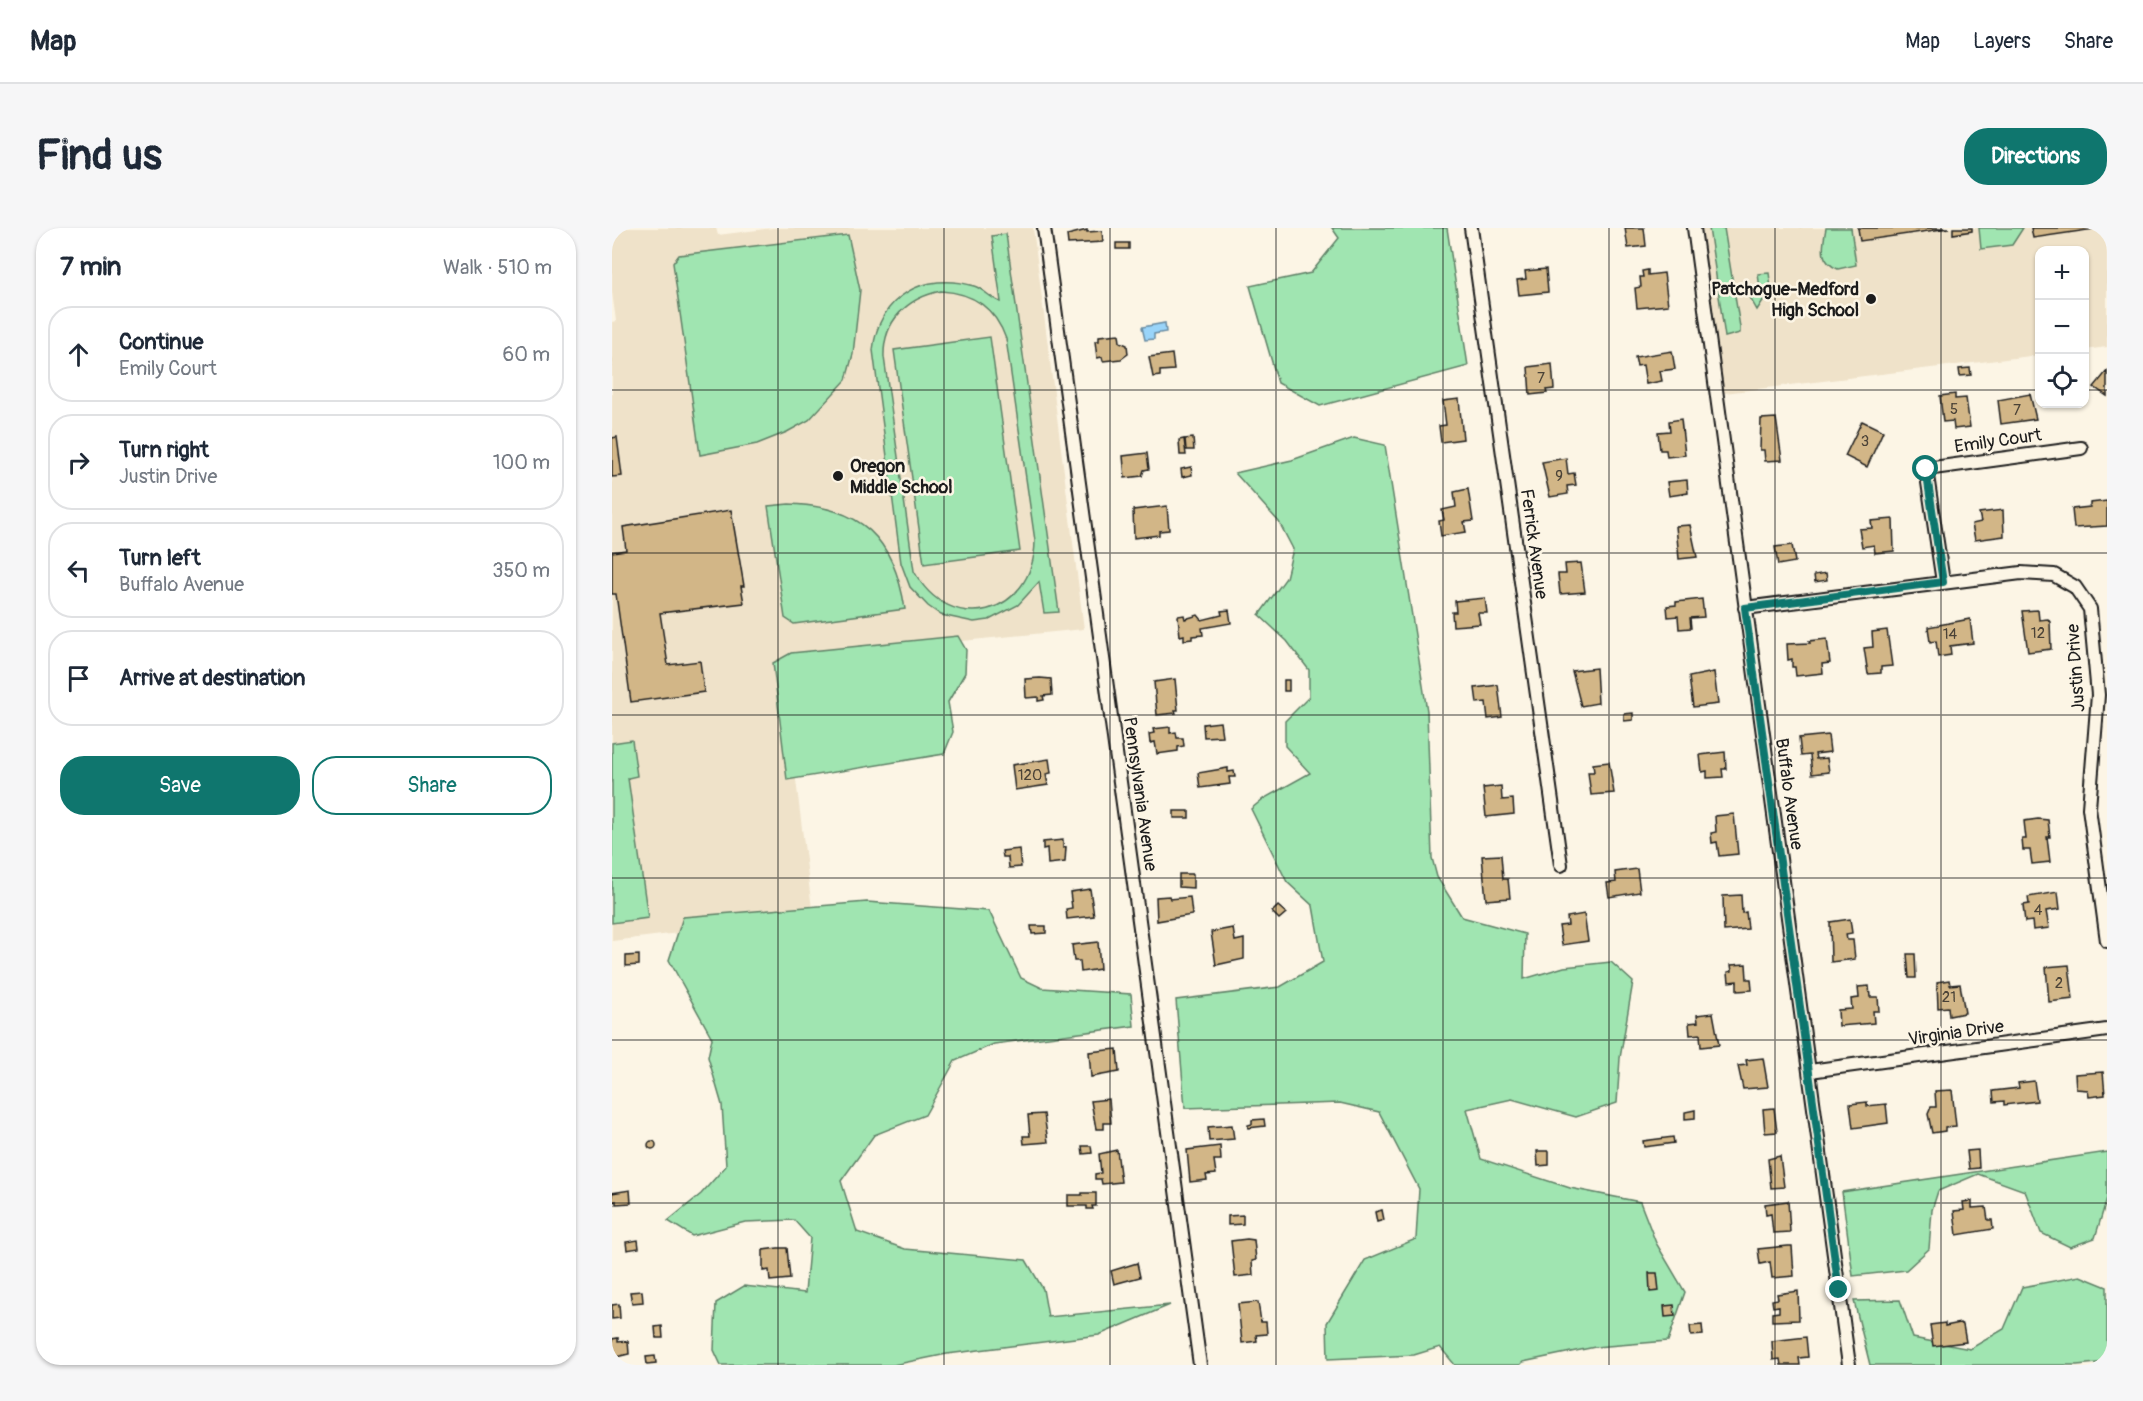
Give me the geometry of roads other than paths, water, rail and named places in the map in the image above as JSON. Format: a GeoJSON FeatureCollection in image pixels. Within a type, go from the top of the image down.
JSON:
{"type":"FeatureCollection","features":[{"type":"Feature","properties":{"kind":"street","name":"Pennsylvania Avenue"},"geometry":{"type":"LineString","coordinates":[[1044,228],[1200,1365]]}},
{"type":"Feature","properties":{"kind":"street","name":"Ferrick Avenue"},"geometry":{"type":"LineString","coordinates":[[1471,228],[1561,865]]}},
{"type":"Feature","properties":{"kind":"street","name":"Buffalo Avenue"},"geometry":{"type":"LineString","coordinates":[[1694,228],[1849,1365]]}},
{"type":"Feature","properties":{"kind":"street","name":"Emily Court"},"geometry":{"type":"LineString","coordinates":[[1943,582],[1926,469],[2081,448]]}},
{"type":"Feature","properties":{"kind":"street","name":"Justin Drive"},"geometry":{"type":"LineString","coordinates":[[1745,608],[2021,573],[2054,575],[2075,587],[2090,609],[2098,695],[2089,808],[2107,941]]}},
{"type":"Feature","properties":{"kind":"street","name":"Virginia Drive"},"geometry":{"type":"LineString","coordinates":[[1810,1071],[2107,1030]]}},
{"type":"Feature","properties":{"kind":"water"},"geometry":{"type":"Polygon","coordinates":[[[1165,323],[1166,332],[1154,334],[1154,339],[1145,340],[1142,327],[1165,323]]]}},
{"type":"Feature","properties":{"kind":"place","name":"Patchogue-Medford High School"},"geometry":{"type":"Point","coordinates":[1871,299]}},
{"type":"Feature","properties":{"kind":"place","name":"Oregon Middle School"},"geometry":{"type":"Point","coordinates":[838,476]}}]}
